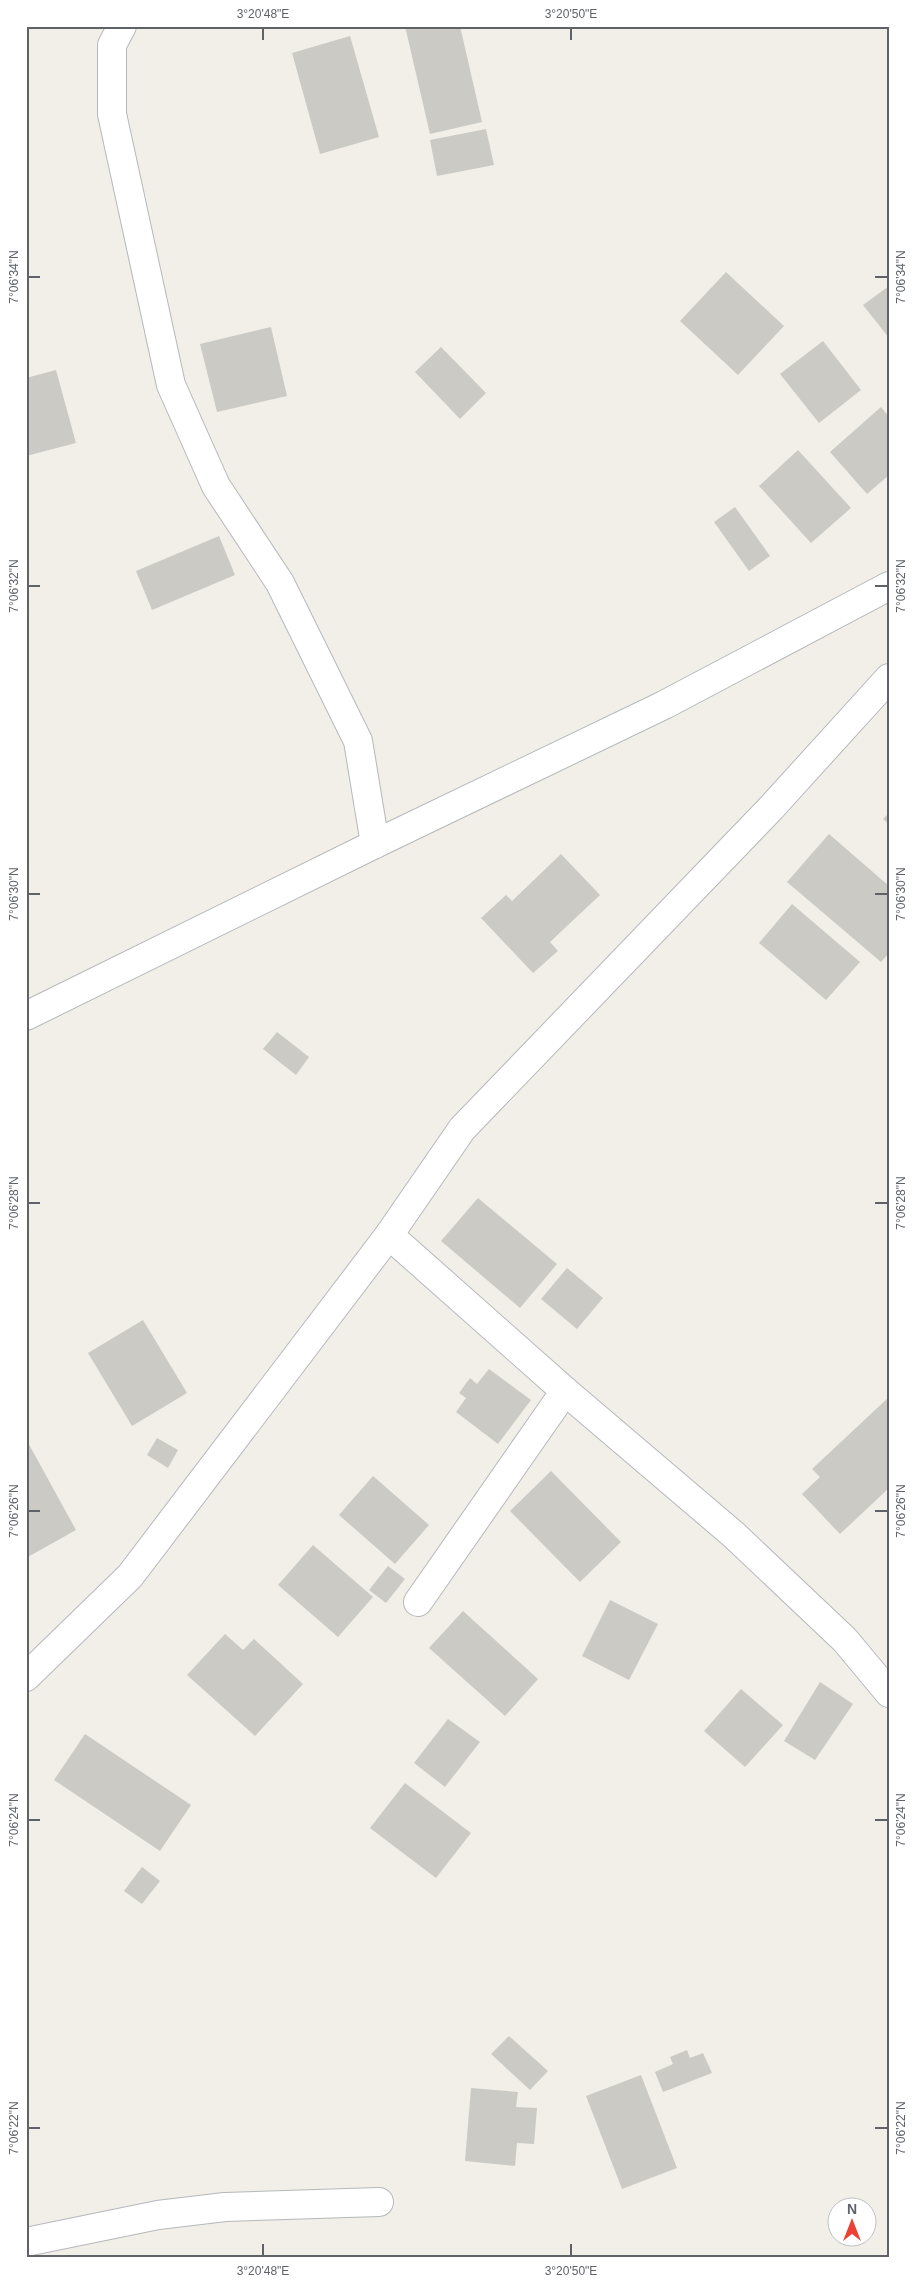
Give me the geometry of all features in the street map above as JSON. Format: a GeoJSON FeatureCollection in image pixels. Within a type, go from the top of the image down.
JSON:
{"type":"FeatureCollection","features":[{"type":"Feature","properties":{"kind":"street"},"geometry":{"type":"LineString","coordinates":[[122,26],[112,45],[112,114],[171,385],[216,486],[280,583],[358,741],[375,844]]}},
{"type":"Feature","properties":{"kind":"street"},"geometry":{"type":"LineString","coordinates":[[26,1016],[664,704],[889,586]]}},
{"type":"Feature","properties":{"kind":"street"},"geometry":{"type":"LineString","coordinates":[[26,1677],[130,1576],[389,1235],[462,1129],[771,808],[889,678]]}},
{"type":"Feature","properties":{"kind":"street"},"geometry":{"type":"LineString","coordinates":[[389,1235],[565,1391],[734,1535],[845,1640],[889,1693]]}},
{"type":"Feature","properties":{"kind":"street"},"geometry":{"type":"LineString","coordinates":[[418,1602],[565,1391]]}},
{"type":"Feature","properties":{"kind":"street"},"geometry":{"type":"LineString","coordinates":[[26,2242],[158,2215],[225,2207],[379,2202]]}},
{"type":"Feature","properties":{"kind":"building"},"geometry":{"type":"Polygon","coordinates":[[[405,26],[460,26],[482,122],[430,134],[405,26]]]}},
{"type":"Feature","properties":{"kind":"building"},"geometry":{"type":"Polygon","coordinates":[[[350,36],[379,137],[320,154],[292,53],[350,36]]]}},
{"type":"Feature","properties":{"kind":"building"},"geometry":{"type":"Polygon","coordinates":[[[486,129],[494,165],[437,176],[430,140],[486,129]]]}},
{"type":"Feature","properties":{"kind":"building"},"geometry":{"type":"Polygon","coordinates":[[[726,272],[784,326],[738,375],[680,321],[726,272]]]}},
{"type":"Feature","properties":{"kind":"building"},"geometry":{"type":"Polygon","coordinates":[[[889,286],[889,338],[863,305],[889,286]]]}},
{"type":"Feature","properties":{"kind":"building"},"geometry":{"type":"Polygon","coordinates":[[[271,327],[287,396],[217,412],[200,344],[271,327]]]}},
{"type":"Feature","properties":{"kind":"building"},"geometry":{"type":"Polygon","coordinates":[[[823,341],[861,390],[819,423],[780,374],[823,341]]]}},
{"type":"Feature","properties":{"kind":"building"},"geometry":{"type":"Polygon","coordinates":[[[441,347],[486,393],[460,419],[415,372],[441,347]]]}},
{"type":"Feature","properties":{"kind":"building"},"geometry":{"type":"Polygon","coordinates":[[[56,370],[76,443],[26,456],[26,378],[56,370]]]}},
{"type":"Feature","properties":{"kind":"building"},"geometry":{"type":"Polygon","coordinates":[[[881,407],[889,417],[889,475],[867,494],[830,452],[881,407]]]}},
{"type":"Feature","properties":{"kind":"building"},"geometry":{"type":"Polygon","coordinates":[[[798,450],[851,508],[811,543],[759,486],[798,450]]]}},
{"type":"Feature","properties":{"kind":"building"},"geometry":{"type":"Polygon","coordinates":[[[735,507],[770,556],[749,571],[714,522],[735,507]]]}},
{"type":"Feature","properties":{"kind":"building"},"geometry":{"type":"Polygon","coordinates":[[[219,536],[235,575],[152,610],[136,571],[219,536]]]}},
{"type":"Feature","properties":{"kind":"building"},"geometry":{"type":"Polygon","coordinates":[[[889,813],[889,824],[883,819],[889,813]]]}},
{"type":"Feature","properties":{"kind":"building"},"geometry":{"type":"Polygon","coordinates":[[[829,834],[889,886],[889,953],[881,962],[787,882],[829,834]]]}},
{"type":"Feature","properties":{"kind":"building"},"geometry":{"type":"Polygon","coordinates":[[[561,854],[600,895],[550,942],[558,951],[533,973],[481,918],[506,895],[512,901],[561,854]]]}},
{"type":"Feature","properties":{"kind":"building"},"geometry":{"type":"Polygon","coordinates":[[[792,904],[860,962],[826,1000],[759,943],[792,904]]]}},
{"type":"Feature","properties":{"kind":"building"},"geometry":{"type":"Polygon","coordinates":[[[277,1032],[309,1057],[296,1075],[263,1049],[277,1032]]]}},
{"type":"Feature","properties":{"kind":"building"},"geometry":{"type":"Polygon","coordinates":[[[478,1198],[557,1264],[520,1308],[441,1241],[478,1198]]]}},
{"type":"Feature","properties":{"kind":"building"},"geometry":{"type":"Polygon","coordinates":[[[567,1268],[603,1298],[577,1329],[541,1299],[567,1268]]]}},
{"type":"Feature","properties":{"kind":"building"},"geometry":{"type":"Polygon","coordinates":[[[143,1320],[187,1393],[132,1426],[88,1353],[143,1320]]]}},
{"type":"Feature","properties":{"kind":"building"},"geometry":{"type":"Polygon","coordinates":[[[489,1369],[531,1400],[498,1444],[456,1412],[466,1398],[459,1393],[470,1378],[477,1384],[489,1369]]]}},
{"type":"Feature","properties":{"kind":"building"},"geometry":{"type":"Polygon","coordinates":[[[889,1397],[889,1488],[840,1534],[802,1494],[820,1477],[812,1469],[889,1397]]]}},
{"type":"Feature","properties":{"kind":"building"},"geometry":{"type":"Polygon","coordinates":[[[157,1438],[178,1450],[168,1468],[147,1455],[157,1438]]]}},
{"type":"Feature","properties":{"kind":"building"},"geometry":{"type":"Polygon","coordinates":[[[26,1439],[76,1530],[26,1558],[26,1439]]]}},
{"type":"Feature","properties":{"kind":"building"},"geometry":{"type":"Polygon","coordinates":[[[551,1471],[621,1542],[580,1582],[510,1511],[551,1471]]]}},
{"type":"Feature","properties":{"kind":"building"},"geometry":{"type":"Polygon","coordinates":[[[373,1476],[429,1525],[395,1564],[339,1515],[373,1476]]]}},
{"type":"Feature","properties":{"kind":"building"},"geometry":{"type":"Polygon","coordinates":[[[313,1545],[373,1597],[338,1637],[278,1585],[313,1545]]]}},
{"type":"Feature","properties":{"kind":"building"},"geometry":{"type":"Polygon","coordinates":[[[388,1566],[405,1579],[386,1603],[369,1590],[388,1566]]]}},
{"type":"Feature","properties":{"kind":"building"},"geometry":{"type":"Polygon","coordinates":[[[610,1600],[658,1624],[629,1680],[582,1656],[610,1600]]]}},
{"type":"Feature","properties":{"kind":"building"},"geometry":{"type":"Polygon","coordinates":[[[463,1611],[538,1679],[505,1716],[429,1648],[463,1611]]]}},
{"type":"Feature","properties":{"kind":"building"},"geometry":{"type":"Polygon","coordinates":[[[225,1634],[243,1650],[254,1639],[303,1684],[255,1736],[187,1675],[225,1634]]]}},
{"type":"Feature","properties":{"kind":"building"},"geometry":{"type":"Polygon","coordinates":[[[820,1682],[853,1704],[815,1760],[784,1741],[820,1682]]]}},
{"type":"Feature","properties":{"kind":"building"},"geometry":{"type":"Polygon","coordinates":[[[741,1689],[783,1725],[745,1767],[704,1731],[741,1689]]]}},
{"type":"Feature","properties":{"kind":"building"},"geometry":{"type":"Polygon","coordinates":[[[448,1719],[480,1742],[445,1787],[414,1763],[448,1719]]]}},
{"type":"Feature","properties":{"kind":"building"},"geometry":{"type":"Polygon","coordinates":[[[85,1734],[191,1805],[160,1851],[54,1780],[85,1734]]]}},
{"type":"Feature","properties":{"kind":"building"},"geometry":{"type":"Polygon","coordinates":[[[405,1783],[471,1833],[436,1878],[370,1828],[405,1783]]]}},
{"type":"Feature","properties":{"kind":"building"},"geometry":{"type":"Polygon","coordinates":[[[142,1867],[160,1881],[142,1904],[124,1891],[142,1867]]]}},
{"type":"Feature","properties":{"kind":"building"},"geometry":{"type":"Polygon","coordinates":[[[509,2036],[548,2071],[530,2090],[491,2054],[509,2036]]]}},
{"type":"Feature","properties":{"kind":"building"},"geometry":{"type":"Polygon","coordinates":[[[687,2050],[690,2058],[703,2053],[712,2073],[663,2092],[655,2072],[673,2064],[670,2057],[687,2050]]]}},
{"type":"Feature","properties":{"kind":"building"},"geometry":{"type":"Polygon","coordinates":[[[641,2075],[677,2168],[622,2189],[586,2096],[641,2075]]]}},
{"type":"Feature","properties":{"kind":"building"},"geometry":{"type":"Polygon","coordinates":[[[471,2088],[518,2092],[516,2107],[537,2108],[534,2144],[517,2143],[515,2166],[465,2161],[471,2088]]]}}]}
